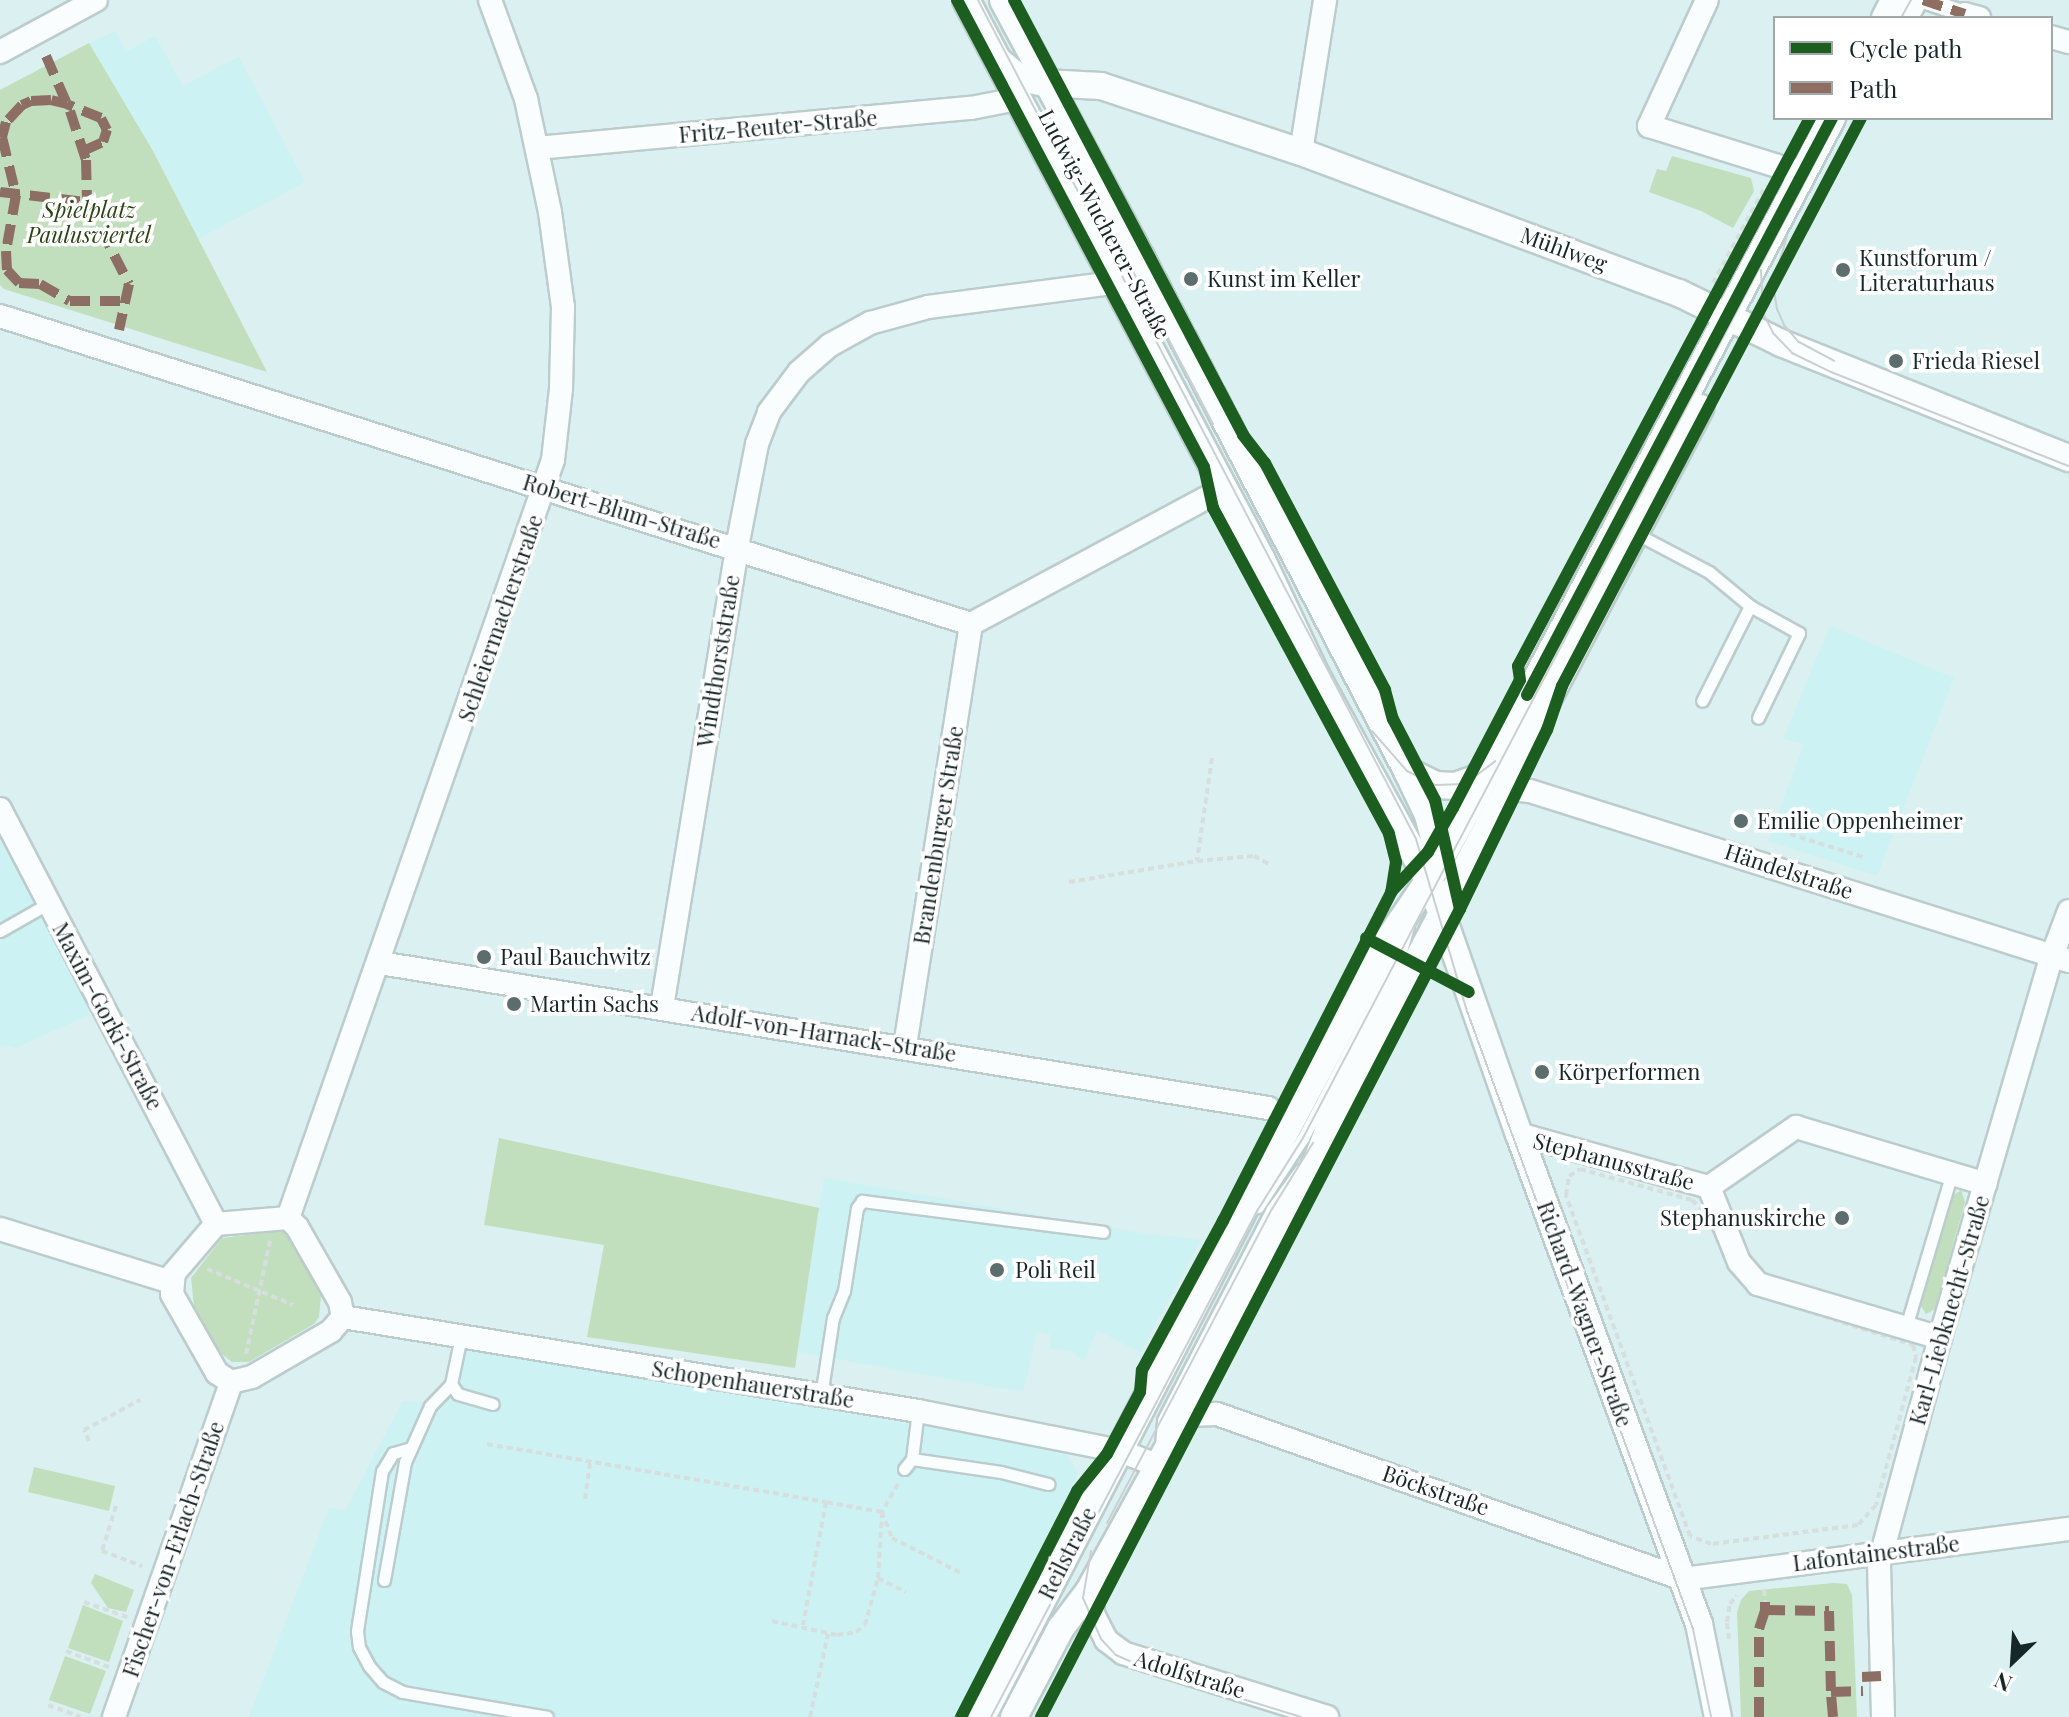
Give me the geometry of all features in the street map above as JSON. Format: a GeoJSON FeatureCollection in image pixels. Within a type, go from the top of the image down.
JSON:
{"type":"FeatureCollection","features":[{"type":"Feature","properties":{"kind":"street"},"geometry":{"type":"LineString","coordinates":[[0,52],[96,0]]}},
{"type":"Feature","properties":{"kind":"street","name":"Schleiermacherstraße"},"geometry":{"type":"LineString","coordinates":[[288,1218],[380,963],[553,460],[561,389],[563,307],[526,99],[490,0]]}},
{"type":"Feature","properties":{"kind":"street","name":"Ludwig-Wucherer-Straße"},"geometry":{"type":"LineString","coordinates":[[966,0],[1262,560],[1316,675],[1443,912]]}},
{"type":"Feature","properties":{"kind":"street","name":"Ludwig-Wucherer-Straße"},"geometry":{"type":"LineString","coordinates":[[1003,0],[1045,83],[1141,256],[1407,771],[1428,815],[1428,880]]}},
{"type":"Feature","properties":{"kind":"street"},"geometry":{"type":"LineString","coordinates":[[1301,152],[1325,0]]}},
{"type":"Feature","properties":{"kind":"street"},"geometry":{"type":"LineString","coordinates":[[1707,0],[1649,126],[1787,169]]}},
{"type":"Feature","properties":{"kind":"street"},"geometry":{"type":"LineString","coordinates":[[1923,0],[1972,16]]}},
{"type":"Feature","properties":{"kind":"street","name":"Mühlweg"},"geometry":{"type":"LineString","coordinates":[[997,60],[1018,77],[1045,83],[1101,86],[1301,152],[1723,309],[2069,458]]}},
{"type":"Feature","properties":{"kind":"street","name":"Fritz-Reuter-Straße"},"geometry":{"type":"LineString","coordinates":[[537,148],[971,108],[1017,99]]}},
{"type":"Feature","properties":{"kind":"street"},"geometry":{"type":"LineString","coordinates":[[1723,309],[1787,169],[1830,120]]}},
{"type":"Feature","properties":{"kind":"street"},"geometry":{"type":"LineString","coordinates":[[1723,309],[1851,120]]}},
{"type":"Feature","properties":{"kind":"street","name":"Windthorststraße"},"geometry":{"type":"LineString","coordinates":[[662,1007],[737,547],[757,444],[769,412],[799,372],[830,345],[870,323],[928,307],[1113,283]]}},
{"type":"Feature","properties":{"kind":"street","name":"Reilstraße"},"geometry":{"type":"LineString","coordinates":[[1014,1717],[1061,1628],[1089,1591],[1159,1466],[1308,1179],[1331,1124],[1508,789],[1546,703],[1635,533],[1723,309]]}},
{"type":"Feature","properties":{"kind":"street","name":"Reilstraße"},"geometry":{"type":"LineString","coordinates":[[982,1717],[1218,1260],[1388,940],[1428,880],[1490,767],[1723,309]]}},
{"type":"Feature","properties":{"kind":"street","name":"Robert-Blum-Straße"},"geometry":{"type":"LineString","coordinates":[[0,316],[737,547],[971,624]]}},
{"type":"Feature","properties":{"kind":"street"},"geometry":{"type":"LineString","coordinates":[[971,624],[1223,489]]}},
{"type":"Feature","properties":{"kind":"street","name":"Brandenburger Straße"},"geometry":{"type":"LineString","coordinates":[[905,1046],[971,624]]}},
{"type":"Feature","properties":{"kind":"street"},"geometry":{"type":"LineString","coordinates":[[1407,771],[1436,785],[1455,786],[1475,779],[1490,767]]}},
{"type":"Feature","properties":{"kind":"street","name":"Händelstraße"},"geometry":{"type":"LineString","coordinates":[[1508,789],[1559,799],[2060,958]]}},
{"type":"Feature","properties":{"kind":"street","name":"Maxim-Gorki-Straße"},"geometry":{"type":"LineString","coordinates":[[0,809],[216,1224]]}},
{"type":"Feature","properties":{"kind":"street","name":"Karl-Liebknecht-Straße"},"geometry":{"type":"LineString","coordinates":[[1883,1717],[1879,1564],[1940,1338],[1986,1184],[2060,958],[2069,911]]}},
{"type":"Feature","properties":{"kind":"street","name":"Richard-Wagner-Straße"},"geometry":{"type":"LineString","coordinates":[[1443,912],[1519,1134],[1683,1579],[1706,1649],[1718,1717]]}},
{"type":"Feature","properties":{"kind":"street","name":"Adolf-von-Harnack-Straße"},"geometry":{"type":"LineString","coordinates":[[380,963],[905,1046],[1268,1108]]}},
{"type":"Feature","properties":{"kind":"street","name":"Stephanusstraße"},"geometry":{"type":"LineString","coordinates":[[1709,1187],[1796,1127],[1986,1184]]}},
{"type":"Feature","properties":{"kind":"street","name":"Stephanusstraße"},"geometry":{"type":"LineString","coordinates":[[1519,1134],[1709,1187]]}},
{"type":"Feature","properties":{"kind":"street","name":"Stephanusstraße"},"geometry":{"type":"LineString","coordinates":[[1709,1187],[1739,1262],[1758,1284],[1906,1333],[1940,1338]]}},
{"type":"Feature","properties":{"kind":"street"},"geometry":{"type":"LineString","coordinates":[[288,1218],[297,1227],[340,1302],[343,1317],[331,1331],[252,1377],[231,1382],[217,1373],[172,1294],[171,1282],[182,1261],[216,1224],[288,1218]]}},
{"type":"Feature","properties":{"kind":"street"},"geometry":{"type":"LineString","coordinates":[[0,1229],[171,1282]]}},
{"type":"Feature","properties":{"kind":"street","name":"Schopenhauerstraße"},"geometry":{"type":"LineString","coordinates":[[343,1317],[918,1411],[1120,1451],[1159,1466]]}},
{"type":"Feature","properties":{"kind":"street","name":"Fischer-von-Erlach-Straße"},"geometry":{"type":"LineString","coordinates":[[114,1717],[231,1382]]}},
{"type":"Feature","properties":{"kind":"street","name":"Böckstraße"},"geometry":{"type":"LineString","coordinates":[[1186,1415],[1217,1414],[1683,1579]]}},
{"type":"Feature","properties":{"kind":"street","name":"Lafontainestraße"},"geometry":{"type":"LineString","coordinates":[[1683,1579],[2069,1529]]}},
{"type":"Feature","properties":{"kind":"street","name":"Adolfstraße"},"geometry":{"type":"LineString","coordinates":[[1089,1591],[1089,1604],[1106,1640],[1123,1653],[1327,1717]]}},
{"type":"Feature","properties":{"kind":"lane"},"geometry":{"type":"LineString","coordinates":[[1635,533],[1709,572],[1750,606],[1799,633],[1758,718]]}},
{"type":"Feature","properties":{"kind":"lane"},"geometry":{"type":"LineString","coordinates":[[1702,701],[1750,606]]}},
{"type":"Feature","properties":{"kind":"lane"},"geometry":{"type":"LineString","coordinates":[[0,931],[49,903]]}},
{"type":"Feature","properties":{"kind":"lane"},"geometry":{"type":"LineString","coordinates":[[1159,1466],[1163,1420],[1272,1209],[1331,1124]]}},
{"type":"Feature","properties":{"kind":"lane"},"geometry":{"type":"LineString","coordinates":[[1906,1333],[1952,1173]]}},
{"type":"Feature","properties":{"kind":"lane"},"geometry":{"type":"LineString","coordinates":[[821,1396],[833,1318],[844,1291],[857,1208],[862,1201],[1103,1232]]}},
{"type":"Feature","properties":{"kind":"lane"},"geometry":{"type":"LineString","coordinates":[[384,1580],[405,1462],[430,1406],[451,1384],[461,1336]]}},
{"type":"Feature","properties":{"kind":"lane"},"geometry":{"type":"LineString","coordinates":[[451,1384],[458,1394],[493,1404]]}},
{"type":"Feature","properties":{"kind":"lane"},"geometry":{"type":"LineString","coordinates":[[904,1469],[912,1459],[918,1411]]}},
{"type":"Feature","properties":{"kind":"lane"},"geometry":{"type":"LineString","coordinates":[[411,1448],[393,1453],[382,1471],[357,1631],[364,1657],[383,1682],[403,1692],[547,1717]]}},
{"type":"Feature","properties":{"kind":"lane"},"geometry":{"type":"LineString","coordinates":[[912,1459],[1001,1472],[1048,1484]]}},
{"type":"Feature","properties":{"kind":"path"},"geometry":{"type":"LineString","coordinates":[[1723,309],[1787,169]]}},
{"type":"Feature","properties":{"kind":"path"},"geometry":{"type":"LineString","coordinates":[[1723,309],[1787,169]]}},
{"type":"Feature","properties":{"kind":"path"},"geometry":{"type":"LineString","coordinates":[[1197,861],[1212,758]]}},
{"type":"Feature","properties":{"kind":"path"},"geometry":{"type":"LineString","coordinates":[[1790,834],[1863,857]]}},
{"type":"Feature","properties":{"kind":"path"},"geometry":{"type":"LineString","coordinates":[[1069,882],[1197,861],[1254,856],[1271,865]]}},
{"type":"Feature","properties":{"kind":"path"},"geometry":{"type":"LineString","coordinates":[[245,1357],[271,1239]]}},
{"type":"Feature","properties":{"kind":"path"},"geometry":{"type":"LineString","coordinates":[[202,1266],[293,1305]]}},
{"type":"Feature","properties":{"kind":"path"},"geometry":{"type":"LineString","coordinates":[[1711,1544],[1852,1527],[1872,1511],[1916,1357],[1906,1333]]}},
{"type":"Feature","properties":{"kind":"path"},"geometry":{"type":"LineString","coordinates":[[89,1441],[84,1430],[140,1400]]}},
{"type":"Feature","properties":{"kind":"path"},"geometry":{"type":"LineString","coordinates":[[487,1444],[882,1512]]}},
{"type":"Feature","properties":{"kind":"path"},"geometry":{"type":"LineString","coordinates":[[772,1621],[803,1625],[828,1634],[856,1632],[865,1625],[878,1578],[882,1512],[889,1495],[909,1473],[912,1459]]}},
{"type":"Feature","properties":{"kind":"path"},"geometry":{"type":"LineString","coordinates":[[585,1499],[590,1462]]}},
{"type":"Feature","properties":{"kind":"path"},"geometry":{"type":"LineString","coordinates":[[803,1625],[826,1502]]}},
{"type":"Feature","properties":{"kind":"path"},"geometry":{"type":"LineString","coordinates":[[116,1506],[102,1551],[148,1568]]}},
{"type":"Feature","properties":{"kind":"path"},"geometry":{"type":"LineString","coordinates":[[882,1512],[892,1538],[961,1573]]}},
{"type":"Feature","properties":{"kind":"path"},"geometry":{"type":"LineString","coordinates":[[878,1578],[906,1592]]}},
{"type":"Feature","properties":{"kind":"path"},"geometry":{"type":"LineString","coordinates":[[1730,1642],[1727,1622],[1730,1604],[1738,1593],[1749,1588]]}},
{"type":"Feature","properties":{"kind":"path"},"geometry":{"type":"LineString","coordinates":[[1764,1590],[1765,1602]]}},
{"type":"Feature","properties":{"kind":"path"},"geometry":{"type":"LineString","coordinates":[[84,1602],[132,1619]]}},
{"type":"Feature","properties":{"kind":"path"},"geometry":{"type":"LineString","coordinates":[[810,1717],[828,1634]]}},
{"type":"Feature","properties":{"kind":"path"},"geometry":{"type":"LineString","coordinates":[[66,1651],[114,1669]]}},
{"type":"Feature","properties":{"kind":"path"},"geometry":{"type":"LineString","coordinates":[[48,1705],[81,1717]]}},
{"type":"Feature","properties":{"kind":"shaded area"},"geometry":{"type":"Polygon","coordinates":[[[116,31],[126,52],[155,36],[183,86],[239,57],[305,182],[198,239],[153,151],[89,43],[116,31]]]}},
{"type":"Feature","properties":{"kind":"shaded area"},"geometry":{"type":"Polygon","coordinates":[[[1830,626],[1954,678],[1877,876],[1768,841],[1804,744],[1783,739],[1830,626]]]}},
{"type":"Feature","properties":{"kind":"shaded area"},"geometry":{"type":"Polygon","coordinates":[[[0,841],[92,1013],[16,1048],[0,1045],[0,841]]]}},
{"type":"Feature","properties":{"kind":"shaded area","name":"Poli Reil"},"geometry":{"type":"Polygon","coordinates":[[[824,1178],[1147,1234],[1201,1240],[1140,1352],[1097,1330],[1084,1361],[1071,1351],[1050,1349],[1051,1335],[1037,1332],[1023,1392],[797,1352],[824,1178]]]}},
{"type":"Feature","properties":{"kind":"shaded area"},"geometry":{"type":"Polygon","coordinates":[[[454,1348],[1065,1450],[1078,1474],[955,1717],[249,1717],[329,1508],[345,1511],[403,1401],[429,1402],[448,1379],[454,1348]]]}},
{"type":"Feature","properties":{"kind":"green space","name":"Spielplatz Paulusviertel"},"geometry":{"type":"Polygon","coordinates":[[[89,43],[153,151],[267,372],[4,289],[0,285],[0,90],[89,43]]]}},
{"type":"Feature","properties":{"kind":"green space"},"geometry":{"type":"Polygon","coordinates":[[[1672,156],[1751,178],[1754,191],[1733,228],[1701,211],[1649,192],[1657,169],[1666,171],[1672,156]]]}},
{"type":"Feature","properties":{"kind":"green space"},"geometry":{"type":"Polygon","coordinates":[[[499,1138],[819,1208],[795,1368],[587,1337],[604,1245],[484,1225],[499,1138]]]}},
{"type":"Feature","properties":{"kind":"green space"},"geometry":{"type":"Polygon","coordinates":[[[1961,1190],[1965,1202],[1935,1309],[1926,1314],[1921,1306],[1951,1197],[1961,1190]]]}},
{"type":"Feature","properties":{"kind":"green space"},"geometry":{"type":"Polygon","coordinates":[[[287,1230],[321,1296],[319,1317],[314,1324],[249,1362],[232,1362],[218,1351],[194,1306],[191,1278],[222,1238],[287,1230]]]}},
{"type":"Feature","properties":{"kind":"green space"},"geometry":{"type":"Polygon","coordinates":[[[34,1467],[115,1486],[109,1511],[28,1492],[34,1467]]]}},
{"type":"Feature","properties":{"kind":"green space"},"geometry":{"type":"Polygon","coordinates":[[[95,1574],[134,1590],[126,1612],[108,1608],[91,1583],[95,1574]]]}},
{"type":"Feature","properties":{"kind":"green space"},"geometry":{"type":"Polygon","coordinates":[[[1847,1584],[1852,1595],[1857,1717],[1741,1717],[1737,1612],[1741,1600],[1749,1591],[1847,1584]]]}},
{"type":"Feature","properties":{"kind":"green space"},"geometry":{"type":"Polygon","coordinates":[[[83,1605],[123,1621],[109,1662],[68,1648],[83,1605]]]}},
{"type":"Feature","properties":{"kind":"green space"},"geometry":{"type":"Polygon","coordinates":[[[65,1656],[106,1671],[90,1714],[49,1700],[65,1656]]]}},
{"type":"Feature","properties":{"kind":"tram line"},"geometry":{"type":"LineString","coordinates":[[978,0],[1416,839],[1467,1011],[1693,1629],[1711,1717]]}},
{"type":"Feature","properties":{"kind":"tram line"},"geometry":{"type":"LineString","coordinates":[[1902,16],[1911,0]]}},
{"type":"Feature","properties":{"kind":"tram line"},"geometry":{"type":"LineString","coordinates":[[991,1717],[1257,1211],[1303,1138],[1837,120]]}},
{"type":"Feature","properties":{"kind":"tram line"},"geometry":{"type":"LineString","coordinates":[[1107,222],[1213,424]]}},
{"type":"Feature","properties":{"kind":"tram line"},"geometry":{"type":"LineString","coordinates":[[1787,236],[1773,284],[1777,309],[1784,325],[1799,342],[1834,361]]}},
{"type":"Feature","properties":{"kind":"tram line"},"geometry":{"type":"LineString","coordinates":[[1761,270],[1763,313],[1773,333],[1792,353],[1831,372],[2069,466]]}},
{"type":"Feature","properties":{"kind":"tram line"},"geometry":{"type":"LineString","coordinates":[[1372,731],[1407,771],[1436,785],[1465,784],[1495,761]]}},
{"type":"Feature","properties":{"kind":"tram line"},"geometry":{"type":"LineString","coordinates":[[1107,1523],[1272,1209],[1313,1143]]}},
{"type":"Feature","properties":{"kind":"tram line"},"geometry":{"type":"LineString","coordinates":[[1091,1551],[1083,1598],[1101,1639],[1116,1655],[1149,1670],[1301,1717]]}},
{"type":"Feature","properties":{"kind":"marked path"},"geometry":{"type":"LineString","coordinates":[[1923,0],[1965,14]]}},
{"type":"Feature","properties":{"kind":"marked path"},"geometry":{"type":"LineString","coordinates":[[46,56],[70,111],[86,160],[87,202],[129,284],[119,330]]}},
{"type":"Feature","properties":{"kind":"marked path"},"geometry":{"type":"LineString","coordinates":[[83,151],[103,142],[107,130],[101,118],[67,104],[51,100],[31,101],[22,105],[6,122],[2,137],[16,195],[6,251],[7,270],[19,283],[40,284],[70,301],[125,301]]}},
{"type":"Feature","properties":{"kind":"marked path"},"geometry":{"type":"LineString","coordinates":[[0,192],[87,202]]}},
{"type":"Feature","properties":{"kind":"marked path"},"geometry":{"type":"LineString","coordinates":[[1765,1602],[1765,1610],[1829,1611],[1831,1692]]}},
{"type":"Feature","properties":{"kind":"marked path"},"geometry":{"type":"LineString","coordinates":[[1759,1717],[1759,1629],[1765,1610]]}},
{"type":"Feature","properties":{"kind":"marked path"},"geometry":{"type":"LineString","coordinates":[[1862,1677],[1881,1676]]}},
{"type":"Feature","properties":{"kind":"marked path"},"geometry":{"type":"LineString","coordinates":[[1833,1717],[1831,1692],[1863,1691]]}},
{"type":"Feature","properties":{"kind":"cycle path"},"geometry":{"type":"LineString","coordinates":[[957,0],[1204,467],[1213,508],[1389,834],[1396,862],[1391,892]]}},
{"type":"Feature","properties":{"kind":"cycle path"},"geometry":{"type":"LineString","coordinates":[[1014,0],[1243,435],[1265,463],[1385,690],[1393,719],[1435,800],[1460,909],[1041,1717]]}},
{"type":"Feature","properties":{"kind":"cycle path"},"geometry":{"type":"LineString","coordinates":[[961,1717],[1077,1491],[1107,1454],[1140,1392],[1142,1370],[1223,1221],[1391,892],[1428,852],[1453,808],[1520,680],[1518,666],[1809,120]]}},
{"type":"Feature","properties":{"kind":"cycle path"},"geometry":{"type":"LineString","coordinates":[[1527,695],[1831,120]]}},
{"type":"Feature","properties":{"kind":"cycle path"},"geometry":{"type":"LineString","coordinates":[[1460,909],[1547,730],[1562,686],[1860,120]]}},
{"type":"Feature","properties":{"kind":"cycle path"},"geometry":{"type":"LineString","coordinates":[[1366,938],[1469,992]]}},
{"type":"Feature","properties":{"kind":"place","name":"Kunstforum / Literaturhaus"},"geometry":{"type":"Point","coordinates":[1843,270]}},
{"type":"Feature","properties":{"kind":"place","name":"Kunst im Keller"},"geometry":{"type":"Point","coordinates":[1191,279]}},
{"type":"Feature","properties":{"kind":"place","name":"Frieda Riesel"},"geometry":{"type":"Point","coordinates":[1896,361]}},
{"type":"Feature","properties":{"kind":"place","name":"Emilie Oppenheimer"},"geometry":{"type":"Point","coordinates":[1741,821]}},
{"type":"Feature","properties":{"kind":"place","name":"Paul Bauchwitz"},"geometry":{"type":"Point","coordinates":[484,957]}},
{"type":"Feature","properties":{"kind":"place","name":"Martin Sachs"},"geometry":{"type":"Point","coordinates":[514,1004]}},
{"type":"Feature","properties":{"kind":"place","name":"Körperformen"},"geometry":{"type":"Point","coordinates":[1542,1072]}},
{"type":"Feature","properties":{"kind":"place","name":"Stephanuskirche"},"geometry":{"type":"Point","coordinates":[1842,1218]}},
{"type":"Feature","properties":{"kind":"place","name":"Poli Reil"},"geometry":{"type":"Point","coordinates":[997,1270]}}]}
